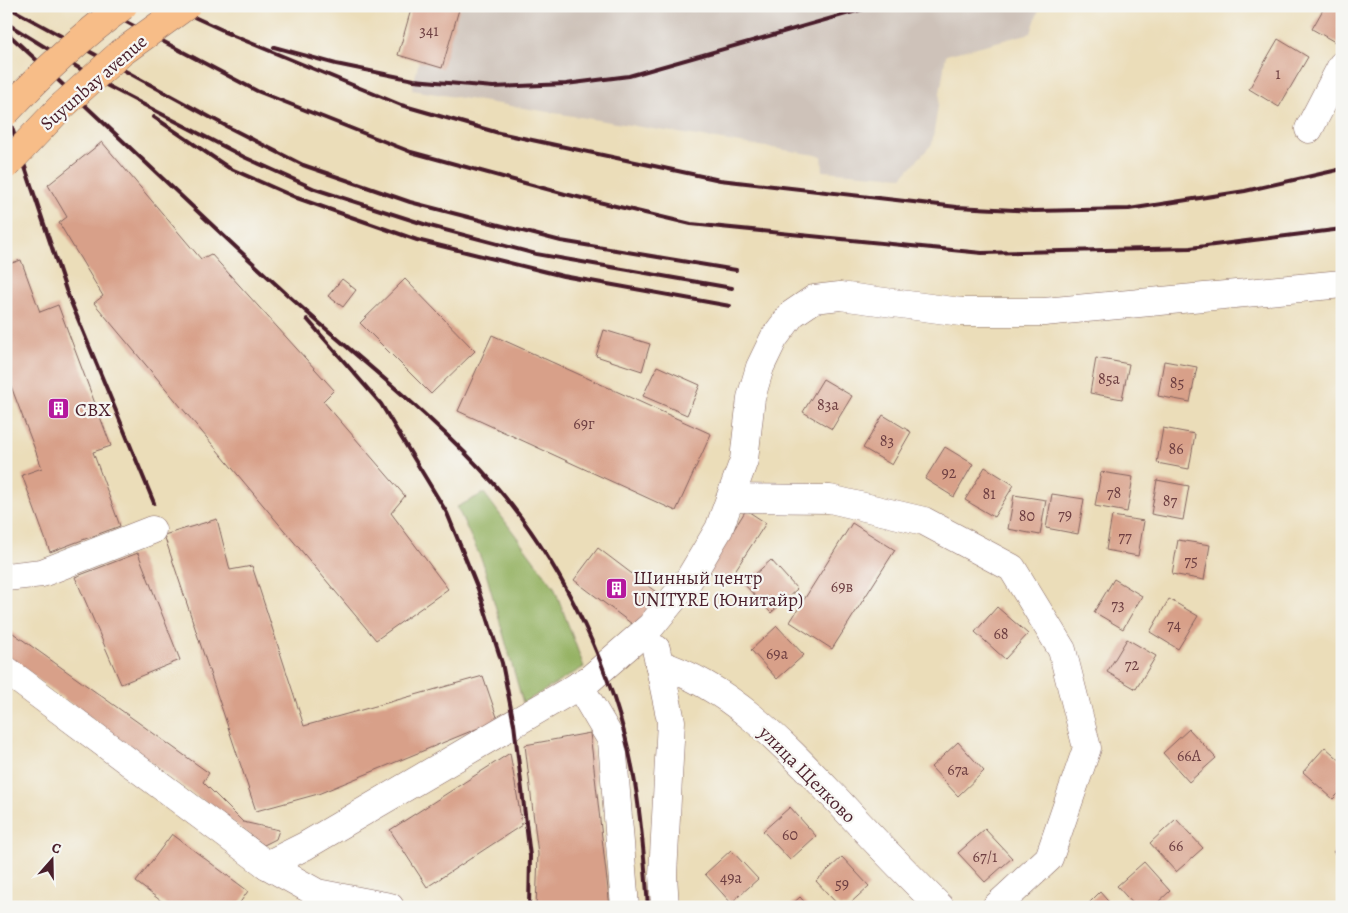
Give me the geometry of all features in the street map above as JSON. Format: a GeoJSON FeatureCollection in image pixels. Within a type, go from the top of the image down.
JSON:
{"type":"FeatureCollection","features":[{"type":"Feature","properties":{"kind":"main road","name":"Suyunbay avenue"},"geometry":{"type":"LineString","coordinates":[[6,112],[34,82],[98,24],[123,6]]}},
{"type":"Feature","properties":{"kind":"main road","name":"Suyunbay avenue"},"geometry":{"type":"LineString","coordinates":[[6,165],[60,108],[114,59],[186,6]]}},
{"type":"Feature","properties":{"kind":"street"},"geometry":{"type":"LineString","coordinates":[[1309,129],[1342,65]]}},
{"type":"Feature","properties":{"kind":"street"},"geometry":{"type":"LineString","coordinates":[[267,864],[305,846],[590,679],[651,626],[688,581],[719,529],[744,460],[751,398],[760,367],[774,338],[792,314],[814,299],[840,296],[961,312],[1044,312],[1342,284]]}},
{"type":"Feature","properties":{"kind":"street"},"geometry":{"type":"LineString","coordinates":[[731,498],[830,500],[924,520],[1012,568],[1062,650],[1087,748],[1049,858],[996,907]]}},
{"type":"Feature","properties":{"kind":"street"},"geometry":{"type":"LineString","coordinates":[[6,577],[42,573],[152,530]]}},
{"type":"Feature","properties":{"kind":"street"},"geometry":{"type":"LineString","coordinates":[[651,626],[671,721],[663,875],[664,907]]}},
{"type":"Feature","properties":{"kind":"street","name":"улица Щелково"},"geometry":{"type":"LineString","coordinates":[[659,664],[675,669],[723,696],[780,741],[940,907]]}},
{"type":"Feature","properties":{"kind":"street"},"geometry":{"type":"LineString","coordinates":[[6,670],[267,864],[317,893],[390,907]]}},
{"type":"Feature","properties":{"kind":"street"},"geometry":{"type":"LineString","coordinates":[[579,685],[612,741],[625,907]]}},
{"type":"Feature","properties":{"kind":"shaded area"},"geometry":{"type":"Polygon","coordinates":[[[412,6],[1040,6],[1031,33],[946,55],[932,144],[902,177],[823,171],[822,156],[412,90],[419,61],[398,55],[412,6]]]}},
{"type":"Feature","properties":{"kind":"green space"},"geometry":{"type":"Polygon","coordinates":[[[484,493],[554,587],[584,667],[523,703],[483,563],[457,507],[484,493]]]}},
{"type":"Feature","properties":{"kind":"building"},"geometry":{"type":"Polygon","coordinates":[[[412,6],[460,6],[442,68],[398,55],[412,6]]]}},
{"type":"Feature","properties":{"kind":"building"},"geometry":{"type":"Polygon","coordinates":[[[1325,6],[1342,6],[1342,46],[1312,29],[1325,6]]]}},
{"type":"Feature","properties":{"kind":"building"},"geometry":{"type":"Polygon","coordinates":[[[1278,39],[1308,57],[1279,107],[1249,89],[1278,39]]]}},
{"type":"Feature","properties":{"kind":"building"},"geometry":{"type":"Polygon","coordinates":[[[102,142],[201,259],[211,254],[334,390],[323,401],[405,496],[391,513],[448,589],[376,640],[94,303],[103,296],[59,223],[67,217],[48,185],[102,142]]]}},
{"type":"Feature","properties":{"kind":"building","name":"СВХ"},"geometry":{"type":"Polygon","coordinates":[[[21,260],[40,312],[58,305],[111,446],[93,452],[120,526],[50,552],[22,475],[42,468],[6,373],[6,265],[21,260]]]}},
{"type":"Feature","properties":{"kind":"building"},"geometry":{"type":"Polygon","coordinates":[[[342,279],[356,290],[343,307],[328,296],[342,279]]]}},
{"type":"Feature","properties":{"kind":"building"},"geometry":{"type":"Polygon","coordinates":[[[405,279],[475,351],[431,394],[360,323],[405,279]]]}},
{"type":"Feature","properties":{"kind":"building"},"geometry":{"type":"Polygon","coordinates":[[[604,330],[650,344],[642,371],[596,356],[604,330]]]}},
{"type":"Feature","properties":{"kind":"building"},"geometry":{"type":"Polygon","coordinates":[[[492,335],[711,434],[676,511],[458,411],[492,335]]]}},
{"type":"Feature","properties":{"kind":"building"},"geometry":{"type":"Polygon","coordinates":[[[1096,358],[1129,364],[1122,399],[1090,393],[1096,358]]]}},
{"type":"Feature","properties":{"kind":"building"},"geometry":{"type":"Polygon","coordinates":[[[1164,361],[1197,367],[1190,402],[1158,396],[1164,361]]]}},
{"type":"Feature","properties":{"kind":"building"},"geometry":{"type":"Polygon","coordinates":[[[657,366],[700,385],[687,415],[643,396],[657,366]]]}},
{"type":"Feature","properties":{"kind":"building"},"geometry":{"type":"Polygon","coordinates":[[[823,379],[852,396],[832,429],[803,412],[823,379]]]}},
{"type":"Feature","properties":{"kind":"building"},"geometry":{"type":"Polygon","coordinates":[[[883,415],[911,432],[892,465],[863,448],[883,415]]]}},
{"type":"Feature","properties":{"kind":"building"},"geometry":{"type":"Polygon","coordinates":[[[1163,428],[1195,434],[1189,469],[1157,463],[1163,428]]]}},
{"type":"Feature","properties":{"kind":"building"},"geometry":{"type":"Polygon","coordinates":[[[945,447],[973,464],[954,497],[925,479],[945,447]]]}},
{"type":"Feature","properties":{"kind":"building"},"geometry":{"type":"Polygon","coordinates":[[[985,467],[1014,485],[994,517],[965,500],[985,467]]]}},
{"type":"Feature","properties":{"kind":"building"},"geometry":{"type":"Polygon","coordinates":[[[1101,472],[1133,477],[1127,512],[1095,506],[1101,472]]]}},
{"type":"Feature","properties":{"kind":"building"},"geometry":{"type":"Polygon","coordinates":[[[1157,480],[1189,486],[1183,520],[1151,514],[1157,480]]]}},
{"type":"Feature","properties":{"kind":"building"},"geometry":{"type":"Polygon","coordinates":[[[1052,494],[1084,499],[1078,534],[1046,528],[1052,494]]]}},
{"type":"Feature","properties":{"kind":"building"},"geometry":{"type":"Polygon","coordinates":[[[1014,495],[1046,500],[1040,535],[1008,529],[1014,495]]]}},
{"type":"Feature","properties":{"kind":"building"},"geometry":{"type":"Polygon","coordinates":[[[746,510],[766,523],[727,583],[708,571],[746,510]]]}},
{"type":"Feature","properties":{"kind":"building"},"geometry":{"type":"Polygon","coordinates":[[[1112,516],[1144,521],[1138,556],[1106,550],[1112,516]]]}},
{"type":"Feature","properties":{"kind":"building"},"geometry":{"type":"Polygon","coordinates":[[[217,519],[230,570],[252,566],[304,726],[483,676],[498,720],[318,794],[256,811],[164,535],[217,519]]]}},
{"type":"Feature","properties":{"kind":"building"},"geometry":{"type":"Polygon","coordinates":[[[852,523],[895,550],[832,649],[790,622],[852,523]]]}},
{"type":"Feature","properties":{"kind":"building"},"geometry":{"type":"Polygon","coordinates":[[[1178,540],[1210,545],[1204,580],[1172,574],[1178,540]]]}},
{"type":"Feature","properties":{"kind":"building","name":"Шинный центр UNITYRE (Юнитайр)"},"geometry":{"type":"Polygon","coordinates":[[[598,548],[660,595],[636,627],[574,580],[598,548]]]}},
{"type":"Feature","properties":{"kind":"building"},"geometry":{"type":"Polygon","coordinates":[[[138,553],[180,660],[121,684],[75,577],[138,553]]]}},
{"type":"Feature","properties":{"kind":"building"},"geometry":{"type":"Polygon","coordinates":[[[771,560],[797,589],[771,613],[744,584],[771,560]]]}},
{"type":"Feature","properties":{"kind":"building"},"geometry":{"type":"Polygon","coordinates":[[[1114,579],[1142,596],[1123,629],[1094,612],[1114,579]]]}},
{"type":"Feature","properties":{"kind":"building"},"geometry":{"type":"Polygon","coordinates":[[[1169,599],[1198,616],[1178,649],[1150,632],[1169,599]]]}},
{"type":"Feature","properties":{"kind":"building"},"geometry":{"type":"Polygon","coordinates":[[[997,607],[1028,634],[1005,659],[975,632],[997,607]]]}},
{"type":"Feature","properties":{"kind":"building"},"geometry":{"type":"Polygon","coordinates":[[[777,626],[804,655],[777,679],[751,650],[777,626]]]}},
{"type":"Feature","properties":{"kind":"building"},"geometry":{"type":"Polygon","coordinates":[[[6,628],[209,773],[203,782],[243,822],[279,830],[276,839],[264,845],[6,656],[6,628]]]}},
{"type":"Feature","properties":{"kind":"building"},"geometry":{"type":"Polygon","coordinates":[[[1127,639],[1156,656],[1136,689],[1107,672],[1127,639]]]}},
{"type":"Feature","properties":{"kind":"building"},"geometry":{"type":"Polygon","coordinates":[[[1189,729],[1216,758],[1189,782],[1163,753],[1189,729]]]}},
{"type":"Feature","properties":{"kind":"building"},"geometry":{"type":"Polygon","coordinates":[[[590,733],[610,907],[536,907],[538,854],[525,745],[590,733]]]}},
{"type":"Feature","properties":{"kind":"building"},"geometry":{"type":"Polygon","coordinates":[[[958,742],[984,771],[958,796],[931,767],[958,742]]]}},
{"type":"Feature","properties":{"kind":"building"},"geometry":{"type":"Polygon","coordinates":[[[1325,747],[1342,762],[1342,790],[1333,799],[1303,772],[1325,747]]]}},
{"type":"Feature","properties":{"kind":"building"},"geometry":{"type":"Polygon","coordinates":[[[510,753],[522,825],[427,887],[390,830],[510,753]]]}},
{"type":"Feature","properties":{"kind":"building"},"geometry":{"type":"Polygon","coordinates":[[[790,807],[816,836],[790,860],[763,831],[790,807]]]}},
{"type":"Feature","properties":{"kind":"building"},"geometry":{"type":"Polygon","coordinates":[[[1176,819],[1203,848],[1176,872],[1150,843],[1176,819]]]}},
{"type":"Feature","properties":{"kind":"building"},"geometry":{"type":"Polygon","coordinates":[[[985,829],[1012,858],[985,882],[958,853],[985,829]]]}},
{"type":"Feature","properties":{"kind":"building"},"geometry":{"type":"Polygon","coordinates":[[[172,834],[248,891],[237,907],[169,907],[136,882],[172,834]]]}},
{"type":"Feature","properties":{"kind":"building"},"geometry":{"type":"Polygon","coordinates":[[[1342,842],[1342,860],[1333,852],[1342,842]]]}},
{"type":"Feature","properties":{"kind":"building"},"geometry":{"type":"Polygon","coordinates":[[[731,850],[758,879],[731,903],[705,874],[731,850]]]}},
{"type":"Feature","properties":{"kind":"building"},"geometry":{"type":"Polygon","coordinates":[[[842,857],[869,886],[846,907],[840,907],[816,881],[842,857]]]}},
{"type":"Feature","properties":{"kind":"building"},"geometry":{"type":"Polygon","coordinates":[[[1144,862],[1170,891],[1153,907],[1136,907],[1117,886],[1144,862]]]}},
{"type":"Feature","properties":{"kind":"building"},"geometry":{"type":"Polygon","coordinates":[[[1100,892],[1113,907],[1085,907],[1100,892]]]}},
{"type":"Feature","properties":{"kind":"building"},"geometry":{"type":"Polygon","coordinates":[[[800,897],[809,907],[789,907],[800,897]]]}},
{"type":"Feature","properties":{"kind":"railway"},"geometry":{"type":"LineString","coordinates":[[6,6],[228,127],[303,165],[410,202],[561,241],[736,270]]}},
{"type":"Feature","properties":{"kind":"railway"},"geometry":{"type":"LineString","coordinates":[[96,6],[257,91],[411,152],[565,194],[691,224],[982,253],[1190,248],[1342,229]]}},
{"type":"Feature","properties":{"kind":"railway"},"geometry":{"type":"LineString","coordinates":[[170,6],[229,33]]}},
{"type":"Feature","properties":{"kind":"railway"},"geometry":{"type":"LineString","coordinates":[[274,47],[336,64],[414,80],[493,87],[566,84],[629,76],[874,6]]}},
{"type":"Feature","properties":{"kind":"railway"},"geometry":{"type":"LineString","coordinates":[[6,23],[108,86],[244,157],[315,189],[430,226],[536,254],[732,288]]}},
{"type":"Feature","properties":{"kind":"railway"},"geometry":{"type":"LineString","coordinates":[[6,32],[210,224],[444,433],[495,485],[520,517],[544,551],[565,587],[584,625],[616,704],[635,783],[648,907]]}},
{"type":"Feature","properties":{"kind":"railway"},"geometry":{"type":"LineString","coordinates":[[224,32],[401,105],[499,133],[720,180],[957,207],[1034,211],[1129,209],[1245,191],[1342,169]]}},
{"type":"Feature","properties":{"kind":"railway"},"geometry":{"type":"LineString","coordinates":[[6,110],[66,290],[154,503]]}},
{"type":"Feature","properties":{"kind":"railway"},"geometry":{"type":"LineString","coordinates":[[154,117],[229,168],[297,198],[417,240],[563,276],[730,306]]}},
{"type":"Feature","properties":{"kind":"railway"},"geometry":{"type":"LineString","coordinates":[[307,319],[381,404],[447,513],[478,589],[502,663],[514,724],[530,856],[529,907]]}},
{"type":"Feature","properties":{"kind":"place","name":"СВХ"},"geometry":{"type":"Point","coordinates":[59,409]}},
{"type":"Feature","properties":{"kind":"place","name":"Шинный центр UNITYRE (Юнитайр)"},"geometry":{"type":"Point","coordinates":[617,588]}}]}
